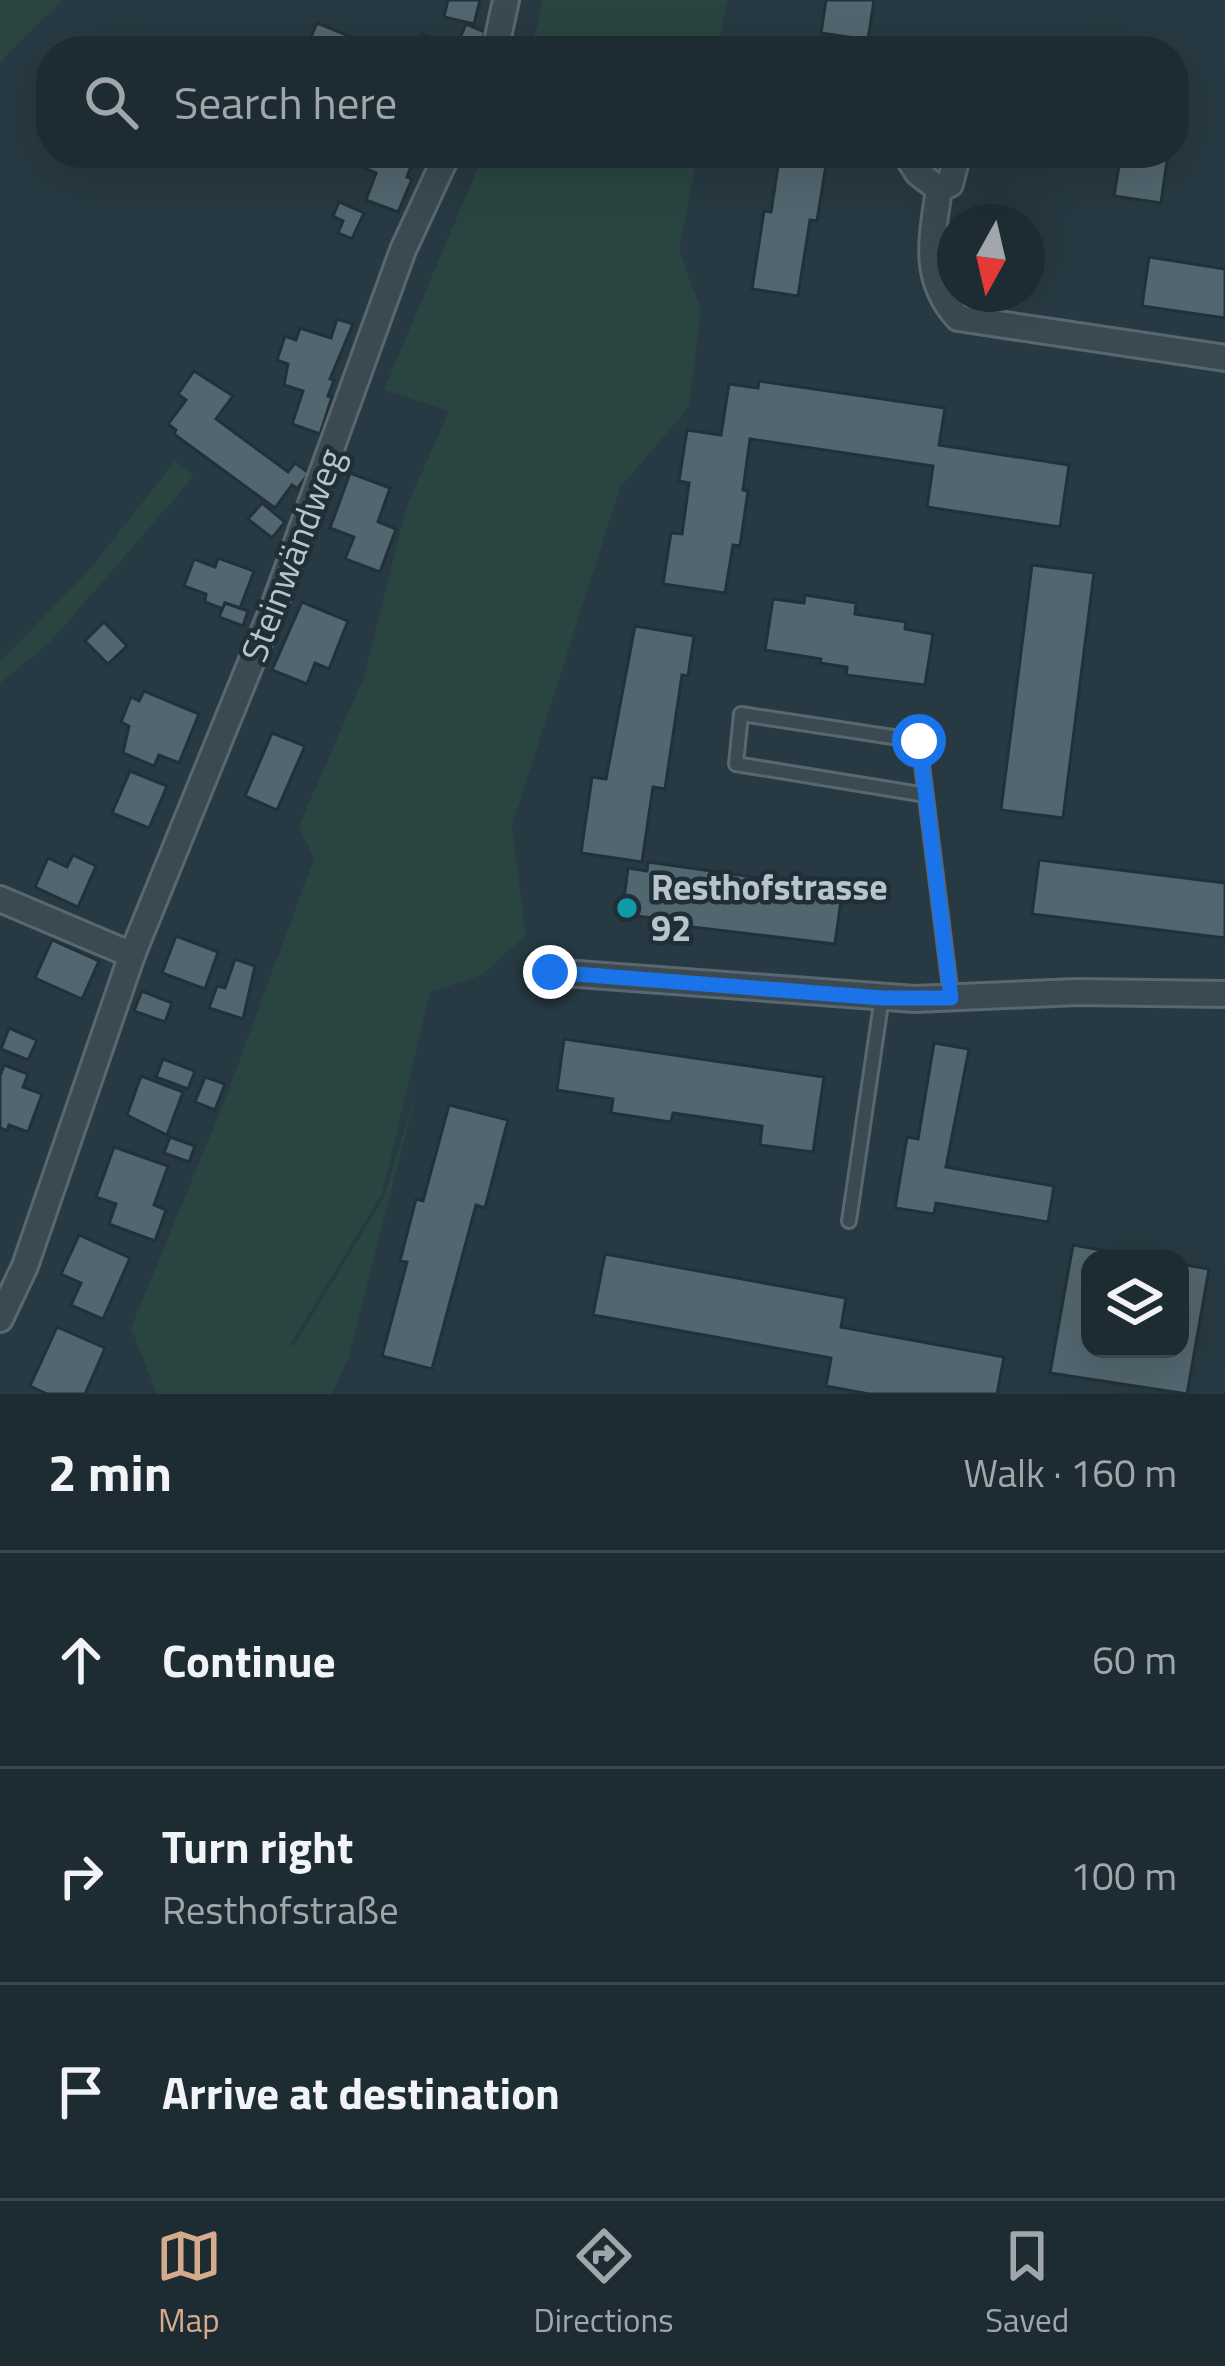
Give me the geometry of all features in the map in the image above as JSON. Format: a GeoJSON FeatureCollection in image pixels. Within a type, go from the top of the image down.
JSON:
{"type":"FeatureCollection","features":[{"type":"Feature","properties":{"kind":"street"},"geometry":{"type":"LineString","coordinates":[[498,36],[506,0]]}},
{"type":"Feature","properties":{"kind":"street","name":"Steinwändweg"},"geometry":{"type":"LineString","coordinates":[[0,1319],[25,1266],[132,956],[274,606],[403,250],[441,168]]}},
{"type":"Feature","properties":{"kind":"street"},"geometry":{"type":"LineString","coordinates":[[915,168],[939,189]]}},
{"type":"Feature","properties":{"kind":"street"},"geometry":{"type":"LineString","coordinates":[[939,189],[950,184],[954,168]]}},
{"type":"Feature","properties":{"kind":"street"},"geometry":{"type":"LineString","coordinates":[[939,189],[934,285],[958,318],[1225,358]]}},
{"type":"Feature","properties":{"kind":"street"},"geometry":{"type":"LineString","coordinates":[[0,899],[132,956]]}},
{"type":"Feature","properties":{"kind":"street"},"geometry":{"type":"LineString","coordinates":[[550,972],[882,998],[1078,992],[1225,994]]}},
{"type":"Feature","properties":{"kind":"lane"},"geometry":{"type":"LineString","coordinates":[[926,795],[736,764],[741,714],[919,741],[926,795],[951,998]]}},
{"type":"Feature","properties":{"kind":"lane"},"geometry":{"type":"LineString","coordinates":[[849,1221],[882,998]]}},
{"type":"Feature","properties":{"kind":"green space"},"geometry":{"type":"Polygon","coordinates":[[[0,0],[63,0],[0,63],[0,0]]]}},
{"type":"Feature","properties":{"kind":"green space"},"geometry":{"type":"Polygon","coordinates":[[[542,0],[727,0],[721,36],[534,36],[542,0]]]}},
{"type":"Feature","properties":{"kind":"green space"},"geometry":{"type":"Polygon","coordinates":[[[478,168],[695,168],[679,250],[701,310],[689,407],[620,488],[512,826],[526,935],[482,975],[430,992],[382,1194],[290,1345],[294,1346],[384,1197],[417,1089],[348,1359],[332,1394],[157,1394],[131,1328],[224,1102],[314,859],[299,826],[364,677],[406,508],[449,411],[384,390],[478,168]]]}},
{"type":"Feature","properties":{"kind":"green space"},"geometry":{"type":"Polygon","coordinates":[[[175,461],[194,476],[51,641],[0,683],[0,662],[91,568],[175,461]]]}},
{"type":"Feature","properties":{"kind":"building"},"geometry":{"type":"Polygon","coordinates":[[[448,0],[480,0],[474,24],[444,17],[448,0]]]}},
{"type":"Feature","properties":{"kind":"building"},"geometry":{"type":"Polygon","coordinates":[[[826,0],[874,0],[869,36],[821,33],[826,0]]]}},
{"type":"Feature","properties":{"kind":"building"},"geometry":{"type":"Polygon","coordinates":[[[317,23],[350,36],[311,36],[317,23]]]}},
{"type":"Feature","properties":{"kind":"building"},"geometry":{"type":"Polygon","coordinates":[[[466,24],[485,32],[483,36],[461,36],[466,24]]]}},
{"type":"Feature","properties":{"kind":"building"},"geometry":{"type":"Polygon","coordinates":[[[364,168],[410,168],[407,177],[412,179],[398,212],[366,200],[376,173],[364,168]]]}},
{"type":"Feature","properties":{"kind":"building"},"geometry":{"type":"Polygon","coordinates":[[[778,168],[826,168],[817,221],[810,220],[798,296],[752,289],[764,211],[771,212],[778,168]]]}},
{"type":"Feature","properties":{"kind":"building"},"geometry":{"type":"Polygon","coordinates":[[[1119,168],[1166,168],[1161,203],[1114,196],[1119,168]]]}},
{"type":"Feature","properties":{"kind":"building"},"geometry":{"type":"Polygon","coordinates":[[[339,202],[364,213],[352,239],[338,233],[343,221],[333,216],[339,202]]]}},
{"type":"Feature","properties":{"kind":"building"},"geometry":{"type":"Polygon","coordinates":[[[1149,257],[1225,269],[1225,318],[1142,306],[1149,257]]]}},
{"type":"Feature","properties":{"kind":"building"},"geometry":{"type":"Polygon","coordinates":[[[337,319],[353,324],[330,379],[334,380],[328,396],[332,397],[320,434],[292,424],[303,391],[284,385],[288,364],[277,360],[285,336],[296,340],[300,328],[331,338],[337,319]]]}},
{"type":"Feature","properties":{"kind":"building"},"geometry":{"type":"Polygon","coordinates":[[[194,371],[233,396],[216,419],[288,472],[295,463],[309,473],[297,489],[292,485],[275,508],[174,434],[176,430],[168,424],[186,400],[178,394],[194,371]]]}},
{"type":"Feature","properties":{"kind":"building"},"geometry":{"type":"Polygon","coordinates":[[[759,381],[945,408],[939,445],[1069,465],[1060,527],[927,507],[933,466],[750,439],[740,546],[733,545],[725,593],[663,584],[671,533],[682,534],[689,483],[679,481],[687,430],[721,435],[729,384],[758,388],[759,381]]]}},
{"type":"Feature","properties":{"kind":"building"},"geometry":{"type":"Polygon","coordinates":[[[350,473],[390,488],[378,522],[396,529],[380,572],[345,559],[354,537],[330,528],[350,473]]]}},
{"type":"Feature","properties":{"kind":"building"},"geometry":{"type":"Polygon","coordinates":[[[262,503],[285,522],[272,538],[248,519],[262,503]]]}},
{"type":"Feature","properties":{"kind":"building"},"geometry":{"type":"Polygon","coordinates":[[[218,558],[254,571],[240,608],[225,603],[223,609],[205,602],[206,594],[184,586],[194,559],[215,567],[218,558]]]}},
{"type":"Feature","properties":{"kind":"building"},"geometry":{"type":"Polygon","coordinates":[[[1032,565],[1094,573],[1063,818],[1001,810],[1032,565]]]}},
{"type":"Feature","properties":{"kind":"building"},"geometry":{"type":"Polygon","coordinates":[[[805,595],[856,603],[855,614],[906,622],[905,629],[933,634],[925,685],[846,675],[847,667],[765,650],[773,599],[804,603],[805,595]]]}},
{"type":"Feature","properties":{"kind":"building"},"geometry":{"type":"Polygon","coordinates":[[[302,602],[348,621],[329,669],[315,663],[307,684],[272,670],[302,602]]]}},
{"type":"Feature","properties":{"kind":"building"},"geometry":{"type":"Polygon","coordinates":[[[225,603],[248,611],[243,626],[219,617],[225,603]]]}},
{"type":"Feature","properties":{"kind":"building"},"geometry":{"type":"Polygon","coordinates":[[[104,622],[127,646],[108,664],[85,641],[104,622]]]}},
{"type":"Feature","properties":{"kind":"building"},"geometry":{"type":"Polygon","coordinates":[[[635,626],[694,636],[688,676],[682,675],[665,789],[653,787],[642,862],[581,853],[592,777],[606,779],[635,626]]]}},
{"type":"Feature","properties":{"kind":"building"},"geometry":{"type":"Polygon","coordinates":[[[144,691],[199,714],[179,763],[159,755],[154,766],[123,753],[129,726],[121,722],[131,697],[139,701],[144,691]]]}},
{"type":"Feature","properties":{"kind":"building"},"geometry":{"type":"Polygon","coordinates":[[[272,733],[305,746],[277,810],[245,796],[272,733]]]}},
{"type":"Feature","properties":{"kind":"building"},"geometry":{"type":"Polygon","coordinates":[[[130,771],[167,786],[149,828],[112,813],[130,771]]]}},
{"type":"Feature","properties":{"kind":"building"},"geometry":{"type":"Polygon","coordinates":[[[73,855],[96,866],[78,907],[35,887],[48,858],[67,867],[73,855]]]}},
{"type":"Feature","properties":{"kind":"building"},"geometry":{"type":"Polygon","coordinates":[[[1039,860],[1225,883],[1225,938],[1032,914],[1039,860]]]}},
{"type":"Feature","properties":{"kind":"building"},"geometry":{"type":"Polygon","coordinates":[[[648,862],[842,893],[835,944],[666,924],[667,920],[622,914],[628,868],[647,871],[648,862]]]}},
{"type":"Feature","properties":{"kind":"building"},"geometry":{"type":"Polygon","coordinates":[[[176,936],[218,952],[205,989],[162,973],[176,936]]]}},
{"type":"Feature","properties":{"kind":"building"},"geometry":{"type":"Polygon","coordinates":[[[52,940],[99,961],[82,999],[35,978],[52,940]]]}},
{"type":"Feature","properties":{"kind":"building"},"geometry":{"type":"Polygon","coordinates":[[[235,959],[255,966],[243,1019],[209,1008],[217,986],[225,988],[235,959]]]}},
{"type":"Feature","properties":{"kind":"building"},"geometry":{"type":"Polygon","coordinates":[[[142,991],[172,1003],[165,1022],[134,1011],[142,991]]]}},
{"type":"Feature","properties":{"kind":"building"},"geometry":{"type":"Polygon","coordinates":[[[9,1028],[37,1040],[28,1060],[1,1049],[9,1028]]]}},
{"type":"Feature","properties":{"kind":"building"},"geometry":{"type":"Polygon","coordinates":[[[564,1039],[824,1077],[813,1152],[760,1145],[762,1126],[673,1113],[671,1122],[611,1113],[613,1099],[557,1090],[564,1039]]]}},
{"type":"Feature","properties":{"kind":"building"},"geometry":{"type":"Polygon","coordinates":[[[934,1043],[969,1049],[946,1167],[1054,1186],[1048,1222],[936,1203],[934,1214],[895,1208],[907,1137],[918,1139],[934,1043]]]}},
{"type":"Feature","properties":{"kind":"building"},"geometry":{"type":"Polygon","coordinates":[[[163,1059],[195,1071],[188,1089],[156,1077],[163,1059]]]}},
{"type":"Feature","properties":{"kind":"building"},"geometry":{"type":"Polygon","coordinates":[[[4,1065],[28,1074],[23,1087],[42,1094],[28,1132],[9,1125],[7,1131],[0,1128],[4,1065]]]}},
{"type":"Feature","properties":{"kind":"building"},"geometry":{"type":"Polygon","coordinates":[[[141,1076],[183,1092],[167,1135],[127,1115],[141,1076]]]}},
{"type":"Feature","properties":{"kind":"building"},"geometry":{"type":"Polygon","coordinates":[[[205,1077],[225,1084],[215,1110],[195,1102],[205,1077]]]}},
{"type":"Feature","properties":{"kind":"building"},"geometry":{"type":"Polygon","coordinates":[[[449,1105],[508,1120],[485,1208],[476,1205],[432,1369],[382,1356],[407,1262],[400,1261],[416,1199],[423,1201],[449,1105]]]}},
{"type":"Feature","properties":{"kind":"building"},"geometry":{"type":"Polygon","coordinates":[[[170,1137],[195,1146],[189,1162],[164,1153],[170,1137]]]}},
{"type":"Feature","properties":{"kind":"building"},"geometry":{"type":"Polygon","coordinates":[[[114,1147],[168,1166],[154,1205],[166,1210],[155,1241],[109,1224],[116,1204],[96,1197],[114,1147]]]}},
{"type":"Feature","properties":{"kind":"building"},"geometry":{"type":"Polygon","coordinates":[[[79,1235],[130,1258],[103,1319],[71,1305],[81,1283],[61,1274],[79,1235]]]}},
{"type":"Feature","properties":{"kind":"building"},"geometry":{"type":"Polygon","coordinates":[[[1073,1245],[1102,1250],[1081,1250],[1081,1358],[1189,1358],[1189,1266],[1209,1269],[1187,1394],[1050,1373],[1073,1245]]]}},
{"type":"Feature","properties":{"kind":"building"},"geometry":{"type":"Polygon","coordinates":[[[605,1254],[846,1298],[841,1327],[1004,1357],[997,1394],[869,1394],[826,1386],[831,1358],[593,1315],[605,1254]]]}},
{"type":"Feature","properties":{"kind":"building"},"geometry":{"type":"Polygon","coordinates":[[[57,1327],[105,1348],[85,1394],[47,1394],[30,1386],[57,1327]]]}},
{"type":"Feature","properties":{"kind":"place","name":"Resthofstrasse 92"},"geometry":{"type":"Point","coordinates":[627,908]}},
{"type":"Feature","properties":{"kind":"route"},"geometry":{"type":"LineString","coordinates":[[550,972],[882,998],[951,998],[919,741]]}}]}
